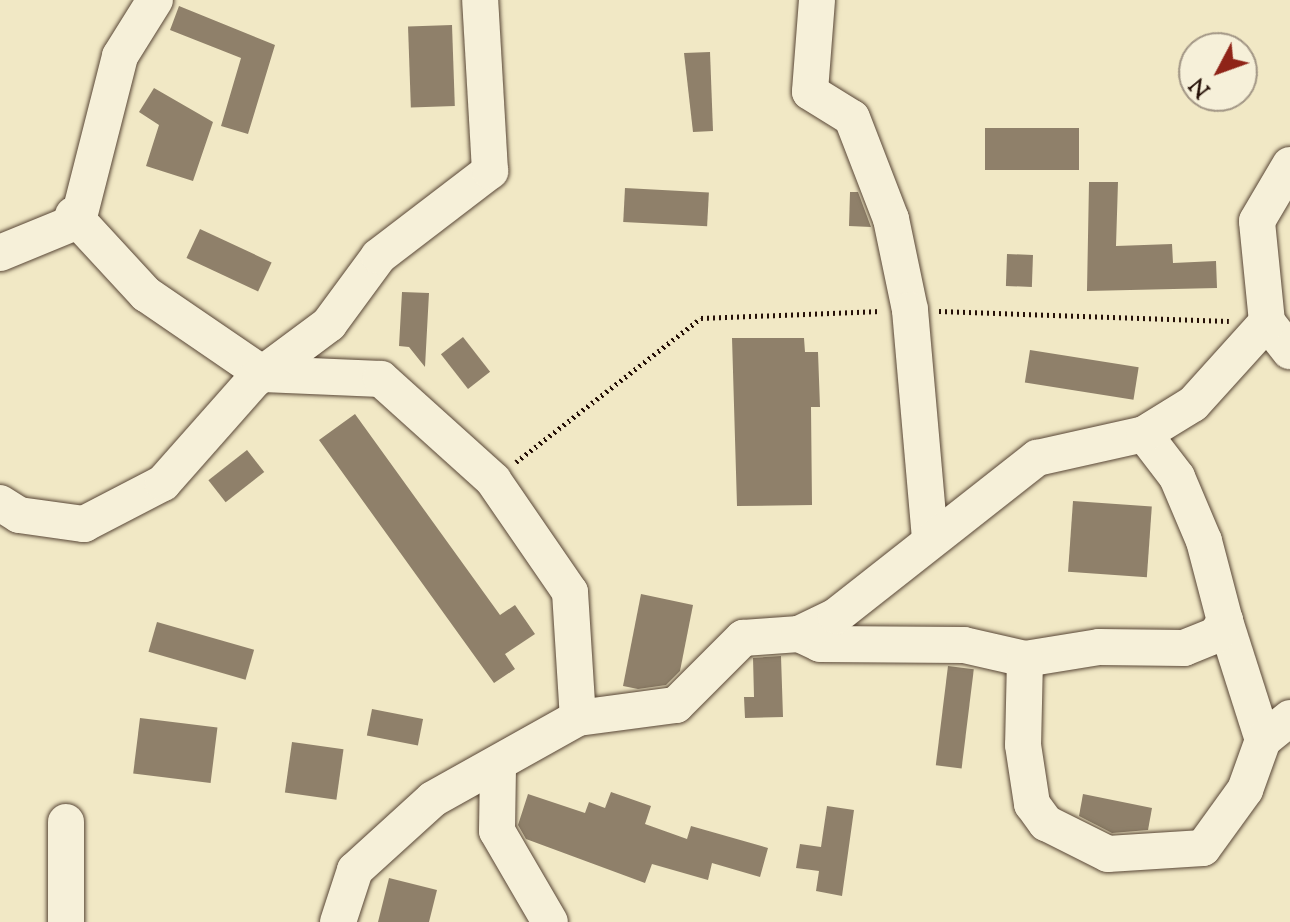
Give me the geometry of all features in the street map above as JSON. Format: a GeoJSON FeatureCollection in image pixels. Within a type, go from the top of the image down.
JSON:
{"type":"FeatureCollection","features":[{"type":"Feature","properties":{"kind":"street"},"geometry":{"type":"LineString","coordinates":[[76,218],[120,56],[155,0]]}},
{"type":"Feature","properties":{"kind":"street"},"geometry":{"type":"LineString","coordinates":[[0,503],[19,515],[71,525],[101,518],[163,483],[263,374],[329,324],[379,256],[490,171],[480,0]]}},
{"type":"Feature","properties":{"kind":"street"},"geometry":{"type":"LineString","coordinates":[[817,0],[810,92],[852,118],[891,219],[910,310],[930,538]]}},
{"type":"Feature","properties":{"kind":"street"},"geometry":{"type":"LineString","coordinates":[[1290,165],[1257,221],[1267,322],[1290,351]]}},
{"type":"Feature","properties":{"kind":"street"},"geometry":{"type":"LineString","coordinates":[[0,253],[76,218]]}},
{"type":"Feature","properties":{"kind":"street"},"geometry":{"type":"LineString","coordinates":[[76,218],[146,294],[263,374],[381,379],[493,480],[570,592],[578,718]]}},
{"type":"Feature","properties":{"kind":"street"},"geometry":{"type":"LineString","coordinates":[[338,922],[346,885],[373,850],[433,799],[498,767],[578,718],[676,705],[743,638],[799,634],[836,616],[897,573],[930,538],[1037,458],[1144,434],[1193,404],[1267,322]]}},
{"type":"Feature","properties":{"kind":"street"},"geometry":{"type":"LineString","coordinates":[[1025,659],[1023,745],[1032,804],[1046,823],[1108,854],[1203,848],[1245,790],[1276,729],[1239,674],[1225,621],[1177,477],[1144,434]]}},
{"type":"Feature","properties":{"kind":"street"},"geometry":{"type":"LineString","coordinates":[[799,634],[820,644],[964,645],[1025,659],[1099,647],[1184,648],[1216,635],[1225,621]]}},
{"type":"Feature","properties":{"kind":"street"},"geometry":{"type":"LineString","coordinates":[[1184,648],[1239,674]]}},
{"type":"Feature","properties":{"kind":"street"},"geometry":{"type":"LineString","coordinates":[[498,767],[497,831],[550,922]]}},
{"type":"Feature","properties":{"kind":"street"},"geometry":{"type":"LineString","coordinates":[[66,822],[66,922]]}},
{"type":"Feature","properties":{"kind":"path"},"geometry":{"type":"LineString","coordinates":[[493,480],[701,318],[910,310],[1267,322]]}},
{"type":"Feature","properties":{"kind":"building"},"geometry":{"type":"Polygon","coordinates":[[[179,6],[275,45],[248,134],[221,126],[241,58],[170,30],[179,6]]]}},
{"type":"Feature","properties":{"kind":"building"},"geometry":{"type":"Polygon","coordinates":[[[452,25],[455,106],[411,107],[408,27],[452,25]]]}},
{"type":"Feature","properties":{"kind":"building"},"geometry":{"type":"Polygon","coordinates":[[[710,52],[713,131],[693,132],[684,53],[710,52]]]}},
{"type":"Feature","properties":{"kind":"building"},"geometry":{"type":"Polygon","coordinates":[[[154,88],[213,122],[193,181],[146,166],[159,125],[139,112],[154,88]]]}},
{"type":"Feature","properties":{"kind":"building"},"geometry":{"type":"Polygon","coordinates":[[[985,128],[1079,128],[1079,170],[985,170],[985,128]]]}},
{"type":"Feature","properties":{"kind":"building"},"geometry":{"type":"Polygon","coordinates":[[[1089,182],[1118,182],[1116,246],[1172,244],[1173,263],[1216,261],[1217,288],[1087,291],[1089,182]]]}},
{"type":"Feature","properties":{"kind":"building"},"geometry":{"type":"Polygon","coordinates":[[[625,188],[709,192],[707,226],[623,222],[625,188]]]}},
{"type":"Feature","properties":{"kind":"building"},"geometry":{"type":"Polygon","coordinates":[[[850,192],[858,192],[871,227],[849,226],[850,192]]]}},
{"type":"Feature","properties":{"kind":"building"},"geometry":{"type":"Polygon","coordinates":[[[200,229],[272,262],[258,291],[186,258],[200,229]]]}},
{"type":"Feature","properties":{"kind":"building"},"geometry":{"type":"Polygon","coordinates":[[[1007,254],[1033,255],[1032,287],[1006,286],[1007,254]]]}},
{"type":"Feature","properties":{"kind":"building"},"geometry":{"type":"Polygon","coordinates":[[[402,292],[429,293],[425,367],[409,347],[399,346],[402,292]]]}},
{"type":"Feature","properties":{"kind":"building"},"geometry":{"type":"Polygon","coordinates":[[[463,337],[490,372],[468,389],[441,354],[463,337]]]}},
{"type":"Feature","properties":{"kind":"building"},"geometry":{"type":"Polygon","coordinates":[[[732,338],[804,338],[805,352],[818,352],[820,407],[811,407],[812,505],[737,506],[732,338]]]}},
{"type":"Feature","properties":{"kind":"building"},"geometry":{"type":"Polygon","coordinates":[[[1030,350],[1139,367],[1133,400],[1025,383],[1030,350]]]}},
{"type":"Feature","properties":{"kind":"building"},"geometry":{"type":"Polygon","coordinates":[[[355,414],[500,615],[515,605],[535,634],[505,654],[515,669],[494,683],[319,440],[355,414]]]}},
{"type":"Feature","properties":{"kind":"building"},"geometry":{"type":"Polygon","coordinates":[[[247,450],[264,472],[226,502],[208,480],[247,450]]]}},
{"type":"Feature","properties":{"kind":"building"},"geometry":{"type":"Polygon","coordinates":[[[1073,501],[1152,507],[1147,577],[1068,572],[1073,501]]]}},
{"type":"Feature","properties":{"kind":"building"},"geometry":{"type":"Polygon","coordinates":[[[641,594],[693,605],[680,671],[666,685],[638,689],[623,686],[641,594]]]}},
{"type":"Feature","properties":{"kind":"building"},"geometry":{"type":"Polygon","coordinates":[[[157,622],[254,650],[246,680],[148,652],[157,622]]]}},
{"type":"Feature","properties":{"kind":"building"},"geometry":{"type":"Polygon","coordinates":[[[781,656],[783,717],[745,718],[744,697],[754,697],[753,658],[781,656]]]}},
{"type":"Feature","properties":{"kind":"building"},"geometry":{"type":"Polygon","coordinates":[[[948,666],[974,669],[962,768],[936,765],[948,666]]]}},
{"type":"Feature","properties":{"kind":"building"},"geometry":{"type":"Polygon","coordinates":[[[372,709],[423,719],[418,745],[367,736],[372,709]]]}},
{"type":"Feature","properties":{"kind":"building"},"geometry":{"type":"Polygon","coordinates":[[[140,718],[217,728],[211,783],[133,774],[140,718]]]}},
{"type":"Feature","properties":{"kind":"building"},"geometry":{"type":"Polygon","coordinates":[[[292,742],[343,749],[336,800],[285,793],[292,742]]]}},
{"type":"Feature","properties":{"kind":"building"},"geometry":{"type":"Polygon","coordinates":[[[611,792],[651,806],[645,824],[687,839],[691,826],[768,848],[760,877],[712,863],[708,880],[652,864],[645,883],[526,839],[518,825],[528,794],[585,813],[589,802],[605,808],[611,792]]]}},
{"type":"Feature","properties":{"kind":"building"},"geometry":{"type":"Polygon","coordinates":[[[1083,794],[1152,808],[1148,830],[1112,833],[1079,816],[1083,794]]]}},
{"type":"Feature","properties":{"kind":"building"},"geometry":{"type":"Polygon","coordinates":[[[827,806],[854,810],[842,896],[816,891],[819,871],[796,868],[800,844],[821,847],[827,806]]]}},
{"type":"Feature","properties":{"kind":"building"},"geometry":{"type":"Polygon","coordinates":[[[389,878],[437,890],[429,922],[378,922],[389,878]]]}}]}
